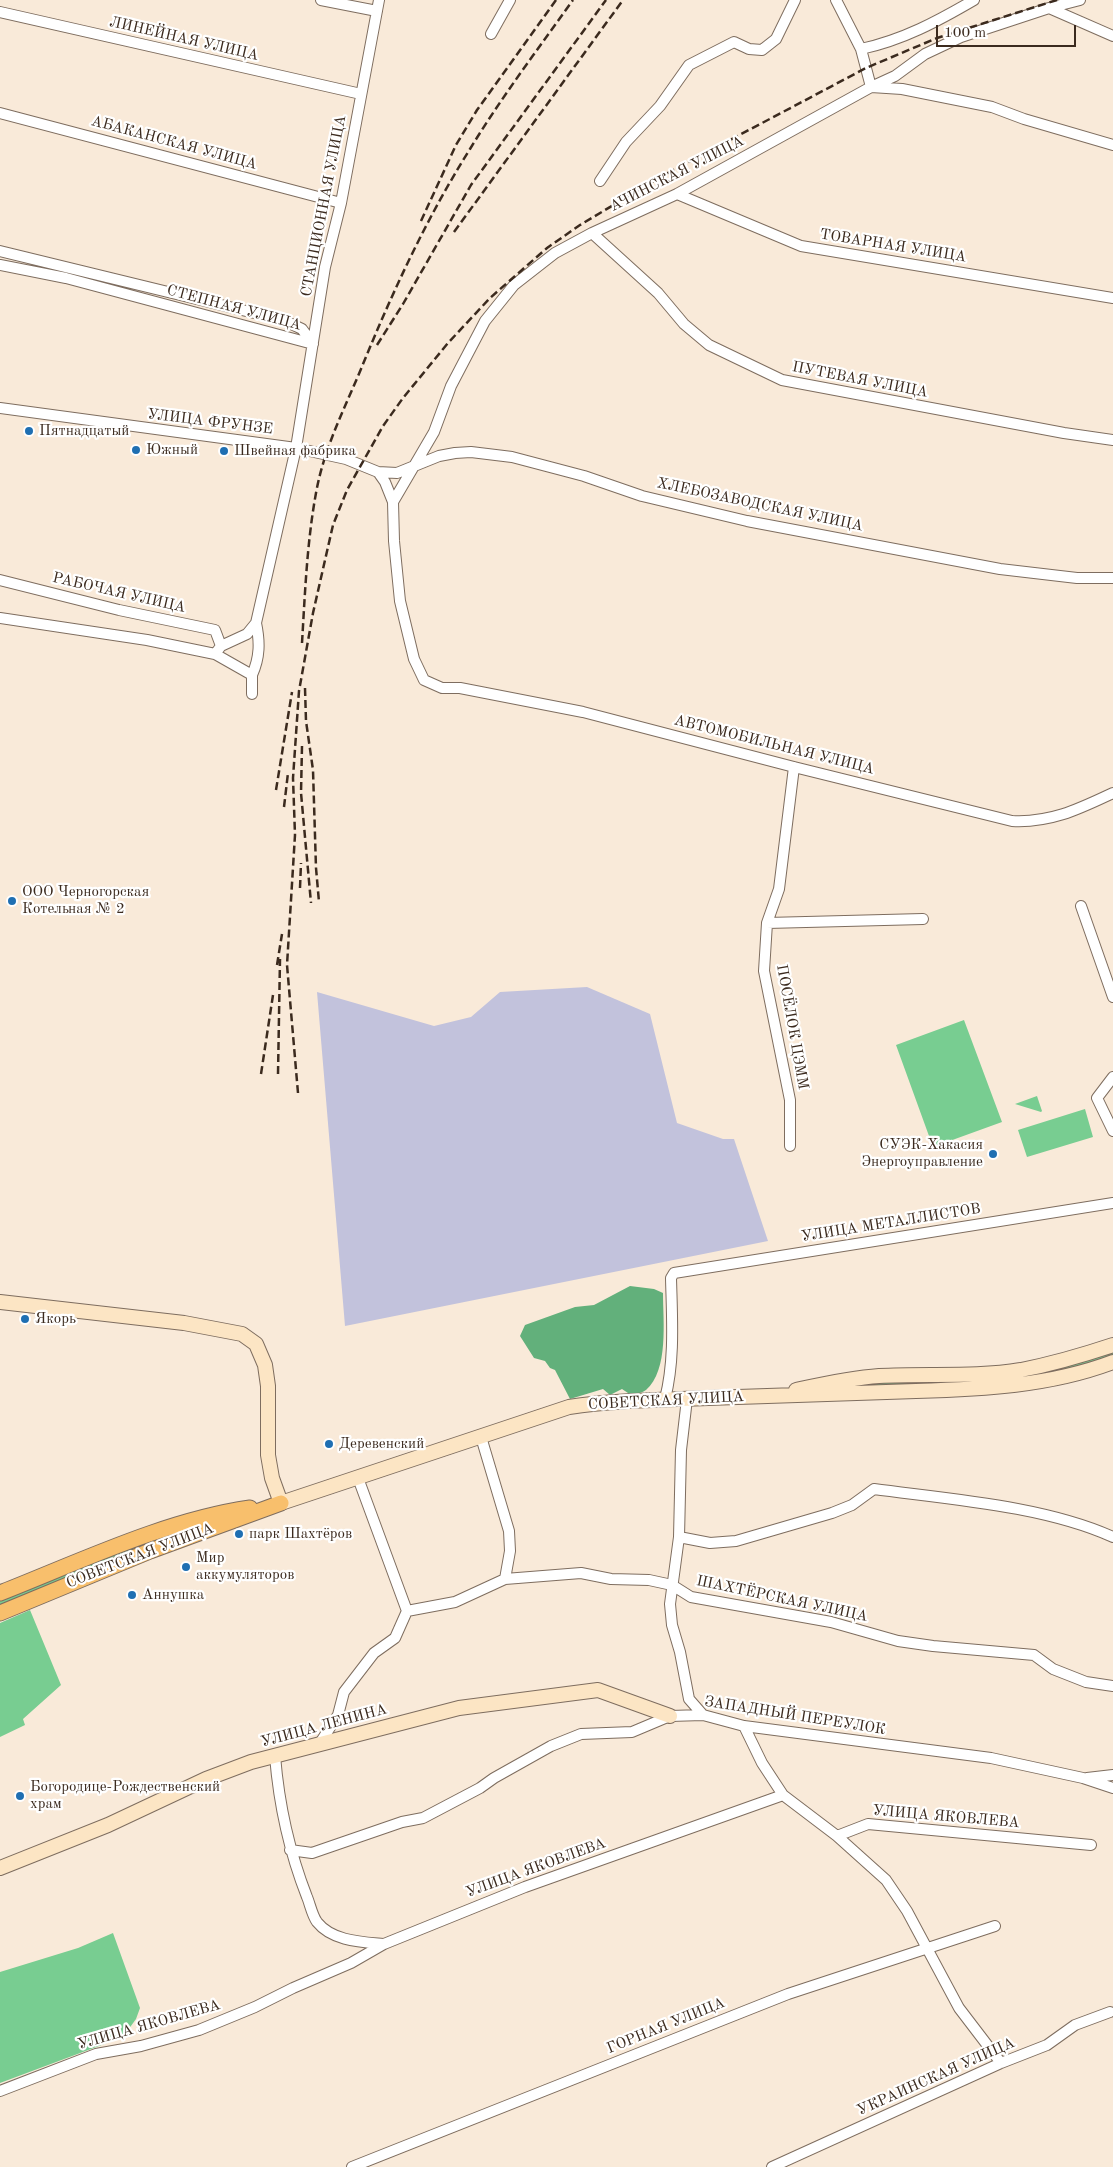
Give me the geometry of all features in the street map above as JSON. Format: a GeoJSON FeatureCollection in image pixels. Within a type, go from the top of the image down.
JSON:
{"type":"FeatureCollection","features":[{"type":"Feature","properties":{"kind":"main road"},"geometry":{"type":"LineString","coordinates":[[0,1302],[184,1323],[242,1334],[256,1344],[265,1364],[268,1386],[268,1455],[272,1478],[281,1503]]}},
{"type":"Feature","properties":{"kind":"main road","name":"СОВЕТСКАЯ УЛИЦА"},"geometry":{"type":"LineString","coordinates":[[766,1396],[850,1379],[1020,1370],[1085,1355],[1113,1345]]}},
{"type":"Feature","properties":{"kind":"main road","name":"СОВЕТСКАЯ УЛИЦА"},"geometry":{"type":"LineString","coordinates":[[0,1612],[150,1551],[281,1503],[568,1408],[599,1402],[978,1389],[1031,1384],[1113,1362]]}},
{"type":"Feature","properties":{"kind":"main road","name":"СОВЕТСКАЯ УЛИЦА"},"geometry":{"type":"LineString","coordinates":[[0,1593],[134,1540],[218,1513],[281,1503]]}},
{"type":"Feature","properties":{"kind":"main road","name":"УЛИЦА ЛЕНИНА"},"geometry":{"type":"LineString","coordinates":[[0,1868],[108,1824],[206,1779],[250,1762],[459,1708],[598,1690],[670,1716]]}},
{"type":"Feature","properties":{"kind":"street"},"geometry":{"type":"LineString","coordinates":[[321,0],[377,11]]}},
{"type":"Feature","properties":{"kind":"street","name":"СТАНЦИОННАЯ УЛИЦА"},"geometry":{"type":"LineString","coordinates":[[296,448],[325,267],[341,203],[380,0]]}},
{"type":"Feature","properties":{"kind":"street"},"geometry":{"type":"LineString","coordinates":[[491,34],[510,0]]}},
{"type":"Feature","properties":{"kind":"street"},"geometry":{"type":"LineString","coordinates":[[600,181],[626,142],[660,106],[689,65],[734,42],[749,49],[762,50],[776,39],[795,0]]}},
{"type":"Feature","properties":{"kind":"street"},"geometry":{"type":"LineString","coordinates":[[836,0],[862,49],[871,87],[902,89],[992,107],[1024,119],[1113,145]]}},
{"type":"Feature","properties":{"kind":"street"},"geometry":{"type":"LineString","coordinates":[[862,49],[889,43],[920,30],[974,0]]}},
{"type":"Feature","properties":{"kind":"street","name":"АЧИНСКАЯ УЛИЦА"},"geometry":{"type":"LineString","coordinates":[[393,502],[434,432],[458,371],[485,321],[514,285],[555,253],[592,233],[677,194],[871,87],[895,76],[925,54],[961,37],[1049,8],[1080,0]]}},
{"type":"Feature","properties":{"kind":"street"},"geometry":{"type":"LineString","coordinates":[[1049,8],[1113,36]]}},
{"type":"Feature","properties":{"kind":"street","name":"ЛИНЕЙНАЯ УЛИЦА"},"geometry":{"type":"LineString","coordinates":[[0,12],[361,94]]}},
{"type":"Feature","properties":{"kind":"street","name":"АБАКАНСКАЯ УЛИЦА"},"geometry":{"type":"LineString","coordinates":[[0,113],[341,203]]}},
{"type":"Feature","properties":{"kind":"street","name":"ТОВАРНАЯ УЛИЦА"},"geometry":{"type":"LineString","coordinates":[[677,194],[800,246],[1113,298]]}},
{"type":"Feature","properties":{"kind":"street","name":"ПУТЕВАЯ УЛИЦА"},"geometry":{"type":"LineString","coordinates":[[592,233],[658,293],[684,324],[709,345],[782,380],[1064,433],[1113,440]]}},
{"type":"Feature","properties":{"kind":"street","name":"СТЕПНАЯ УЛИЦА"},"geometry":{"type":"LineString","coordinates":[[0,251],[282,320],[302,329],[313,344]]}},
{"type":"Feature","properties":{"kind":"street","name":"СТЕПНАЯ УЛИЦА"},"geometry":{"type":"LineString","coordinates":[[0,265],[66,278],[313,344]]}},
{"type":"Feature","properties":{"kind":"street","name":"УЛИЦА ФРУНЗЕ"},"geometry":{"type":"LineString","coordinates":[[0,411],[296,448],[346,459],[378,472]]}},
{"type":"Feature","properties":{"kind":"street"},"geometry":{"type":"LineString","coordinates":[[252,694],[252,675],[257,663],[260,647],[256,623],[296,448]]}},
{"type":"Feature","properties":{"kind":"street","name":"ХЛЕБОЗАВОДСКАЯ УЛИЦА"},"geometry":{"type":"LineString","coordinates":[[378,472],[397,472],[412,468],[439,456],[455,453],[471,452],[512,457],[584,476],[642,496],[747,521],[1000,569],[1077,578],[1113,578]]}},
{"type":"Feature","properties":{"kind":"street"},"geometry":{"type":"LineString","coordinates":[[378,472],[385,482],[393,502]]}},
{"type":"Feature","properties":{"kind":"street","name":"АВТОМОБИЛЬНАЯ УЛИЦА"},"geometry":{"type":"LineString","coordinates":[[393,502],[394,541],[400,601],[414,659],[424,680],[442,688],[460,688],[582,712],[1012,821],[1044,820],[1076,810],[1113,793]]}},
{"type":"Feature","properties":{"kind":"street","name":"РАБОЧАЯ УЛИЦА"},"geometry":{"type":"LineString","coordinates":[[0,580],[119,610],[215,630],[218,650]]}},
{"type":"Feature","properties":{"kind":"street"},"geometry":{"type":"LineString","coordinates":[[0,618],[218,650],[252,675]]}},
{"type":"Feature","properties":{"kind":"street"},"geometry":{"type":"LineString","coordinates":[[218,650],[247,634],[256,623]]}},
{"type":"Feature","properties":{"kind":"street","name":"ПОСЁЛОК ЦЭММ"},"geometry":{"type":"LineString","coordinates":[[790,1146],[790,1100],[764,971],[767,924],[779,889],[794,767]]}},
{"type":"Feature","properties":{"kind":"street"},"geometry":{"type":"LineString","coordinates":[[1082,906],[1113,997]]}},
{"type":"Feature","properties":{"kind":"street"},"geometry":{"type":"LineString","coordinates":[[767,924],[922,920]]}},
{"type":"Feature","properties":{"kind":"street"},"geometry":{"type":"LineString","coordinates":[[1113,1077],[1097,1098],[1113,1130]]}},
{"type":"Feature","properties":{"kind":"street","name":"УЛИЦА МЕТАЛЛИСТОВ"},"geometry":{"type":"LineString","coordinates":[[665,1399],[670,1382],[672,1339],[670,1278],[674,1273],[1113,1203]]}},
{"type":"Feature","properties":{"kind":"street"},"geometry":{"type":"LineString","coordinates":[[687,1399],[681,1450],[679,1537],[670,1604],[672,1625],[680,1652],[689,1699],[703,1715]]}},
{"type":"Feature","properties":{"kind":"street"},"geometry":{"type":"LineString","coordinates":[[481,1437],[509,1531],[510,1551],[504,1579]]}},
{"type":"Feature","properties":{"kind":"street"},"geometry":{"type":"LineString","coordinates":[[320,1743],[338,1715],[344,1692],[374,1653],[395,1638],[407,1611],[358,1478]]}},
{"type":"Feature","properties":{"kind":"street"},"geometry":{"type":"LineString","coordinates":[[679,1537],[710,1543],[736,1542],[852,1505],[874,1489],[1028,1511],[1093,1529],[1113,1537]]}},
{"type":"Feature","properties":{"kind":"street","name":"ШАХТЁРСКАЯ УЛИЦА"},"geometry":{"type":"LineString","coordinates":[[407,1611],[455,1602],[504,1579],[581,1573],[611,1579],[649,1580],[672,1585],[691,1597],[831,1622],[898,1641],[1034,1655],[1053,1669],[1086,1682],[1113,1686]]}},
{"type":"Feature","properties":{"kind":"street","name":"ЗАПАДНЫЙ ПЕРЕУЛОК"},"geometry":{"type":"LineString","coordinates":[[290,1850],[312,1853],[402,1822],[423,1818],[551,1746],[581,1734],[632,1732],[670,1716],[703,1715],[744,1726],[990,1758],[1084,1778],[1113,1788]]}},
{"type":"Feature","properties":{"kind":"street"},"geometry":{"type":"LineString","coordinates":[[744,1726],[762,1763],[783,1795],[837,1836],[886,1880],[907,1911],[959,2008],[1001,2063]]}},
{"type":"Feature","properties":{"kind":"street"},"geometry":{"type":"LineString","coordinates":[[274,1756],[277,1788],[290,1850],[316,1921],[331,1932],[352,1942],[384,1944]]}},
{"type":"Feature","properties":{"kind":"street","name":"ЗАПАДНЫЙ ПЕРЕУЛОК"},"geometry":{"type":"LineString","coordinates":[[1084,1778],[1113,1775]]}},
{"type":"Feature","properties":{"kind":"street","name":"УЛИЦА ЯКОВЛЕВА"},"geometry":{"type":"LineString","coordinates":[[0,2091],[96,2054],[141,2046],[256,2008],[293,1988],[351,1963],[384,1944],[525,1887],[783,1795]]}},
{"type":"Feature","properties":{"kind":"street","name":"УЛИЦА ЯКОВЛЕВА"},"geometry":{"type":"LineString","coordinates":[[837,1836],[868,1824],[1092,1845]]}},
{"type":"Feature","properties":{"kind":"street","name":"ГОРНАЯ УЛИЦА"},"geometry":{"type":"LineString","coordinates":[[352,2167],[788,1994],[995,1926]]}},
{"type":"Feature","properties":{"kind":"street","name":"УКРАИНСКАЯ УЛИЦА"},"geometry":{"type":"LineString","coordinates":[[772,2167],[1001,2063],[1047,2045],[1075,2025],[1110,2012]]}},
{"type":"Feature","properties":{"kind":"shaded area"},"geometry":{"type":"Polygon","coordinates":[[[587,987],[650,1014],[677,1123],[723,1139],[734,1139],[768,1241],[345,1326],[317,992],[434,1026],[471,1017],[500,992],[587,987]]]}},
{"type":"Feature","properties":{"kind":"green space"},"geometry":{"type":"Polygon","coordinates":[[[964,1020],[1002,1122],[933,1147],[896,1045],[964,1020]]]}},
{"type":"Feature","properties":{"kind":"green space"},"geometry":{"type":"Polygon","coordinates":[[[1037,1096],[1041,1112],[1015,1104],[1037,1096]]]}},
{"type":"Feature","properties":{"kind":"green space"},"geometry":{"type":"Polygon","coordinates":[[[1085,1109],[1093,1137],[1027,1157],[1018,1130],[1085,1109]]]}},
{"type":"Feature","properties":{"kind":"green space"},"geometry":{"type":"Polygon","coordinates":[[[630,1286],[654,1289],[663,1293],[663,1344],[658,1370],[653,1381],[646,1390],[631,1395],[622,1389],[610,1395],[603,1389],[570,1399],[555,1370],[550,1368],[545,1361],[534,1358],[520,1336],[525,1325],[575,1307],[594,1305],[630,1286]]]}},
{"type":"Feature","properties":{"kind":"green space"},"geometry":{"type":"Polygon","coordinates":[[[1113,1351],[1113,1356],[1080,1367],[1012,1381],[841,1387],[1113,1351]]]}},
{"type":"Feature","properties":{"kind":"green space"},"geometry":{"type":"Polygon","coordinates":[[[133,1545],[135,1551],[0,1607],[0,1598],[133,1545]]]}},
{"type":"Feature","properties":{"kind":"green space"},"geometry":{"type":"Polygon","coordinates":[[[30,1610],[61,1685],[23,1719],[25,1725],[0,1737],[0,1623],[30,1610]]]}},
{"type":"Feature","properties":{"kind":"green space"},"geometry":{"type":"Polygon","coordinates":[[[113,1933],[140,2008],[136,2019],[123,2037],[0,2083],[0,1972],[78,1948],[113,1933]]]}},
{"type":"Feature","properties":{"kind":"railway"},"geometry":{"type":"LineString","coordinates":[[421,221],[456,145],[477,110],[556,0]]}},
{"type":"Feature","properties":{"kind":"railway"},"geometry":{"type":"LineString","coordinates":[[302,643],[308,549],[316,493],[324,460],[341,414],[385,312],[424,229],[454,175],[494,111],[573,0]]}},
{"type":"Feature","properties":{"kind":"railway"},"geometry":{"type":"LineString","coordinates":[[377,345],[403,304],[471,185],[606,0]]}},
{"type":"Feature","properties":{"kind":"railway"},"geometry":{"type":"LineString","coordinates":[[454,232],[623,0]]}},
{"type":"Feature","properties":{"kind":"railway"},"geometry":{"type":"LineString","coordinates":[[298,1093],[287,965],[295,835],[293,778],[299,691],[313,613],[333,525],[347,490],[383,426],[403,398],[448,343],[490,298],[547,248],[580,225],[662,176],[866,68],[937,38],[1057,0]]}},
{"type":"Feature","properties":{"kind":"railway"},"geometry":{"type":"LineString","coordinates":[[305,688],[306,721],[313,770],[319,902]]}},
{"type":"Feature","properties":{"kind":"railway"},"geometry":{"type":"LineString","coordinates":[[276,790],[292,692]]}},
{"type":"Feature","properties":{"kind":"railway"},"geometry":{"type":"LineString","coordinates":[[302,746],[301,793],[311,903]]}},
{"type":"Feature","properties":{"kind":"railway"},"geometry":{"type":"LineString","coordinates":[[284,807],[288,773]]}},
{"type":"Feature","properties":{"kind":"railway"},"geometry":{"type":"LineString","coordinates":[[300,888],[301,863]]}},
{"type":"Feature","properties":{"kind":"railway"},"geometry":{"type":"LineString","coordinates":[[277,965],[282,934]]}},
{"type":"Feature","properties":{"kind":"railway"},"geometry":{"type":"LineString","coordinates":[[278,1074],[280,959]]}},
{"type":"Feature","properties":{"kind":"railway"},"geometry":{"type":"LineString","coordinates":[[261,1074],[273,995]]}},
{"type":"Feature","properties":{"kind":"place","name":"Пятнадцатый"},"geometry":{"type":"Point","coordinates":[29,431]}},
{"type":"Feature","properties":{"kind":"place","name":"Южный"},"geometry":{"type":"Point","coordinates":[136,450]}},
{"type":"Feature","properties":{"kind":"place","name":"Швейная фабрика"},"geometry":{"type":"Point","coordinates":[224,451]}},
{"type":"Feature","properties":{"kind":"place","name":"ООО Черногорская Котельная № 2"},"geometry":{"type":"Point","coordinates":[12,901]}},
{"type":"Feature","properties":{"kind":"place","name":"СУЭК-Хакасия Энергоуправление"},"geometry":{"type":"Point","coordinates":[993,1154]}},
{"type":"Feature","properties":{"kind":"place","name":"Якорь"},"geometry":{"type":"Point","coordinates":[25,1319]}},
{"type":"Feature","properties":{"kind":"place","name":"Деревенский"},"geometry":{"type":"Point","coordinates":[329,1444]}},
{"type":"Feature","properties":{"kind":"place","name":"парк Шахтёров"},"geometry":{"type":"Point","coordinates":[239,1534]}},
{"type":"Feature","properties":{"kind":"place","name":"Мир аккумуляторов"},"geometry":{"type":"Point","coordinates":[186,1567]}},
{"type":"Feature","properties":{"kind":"place","name":"Аннушка"},"geometry":{"type":"Point","coordinates":[132,1595]}},
{"type":"Feature","properties":{"kind":"place","name":"Богородице-Рождественский храм"},"geometry":{"type":"Point","coordinates":[20,1796]}}]}
